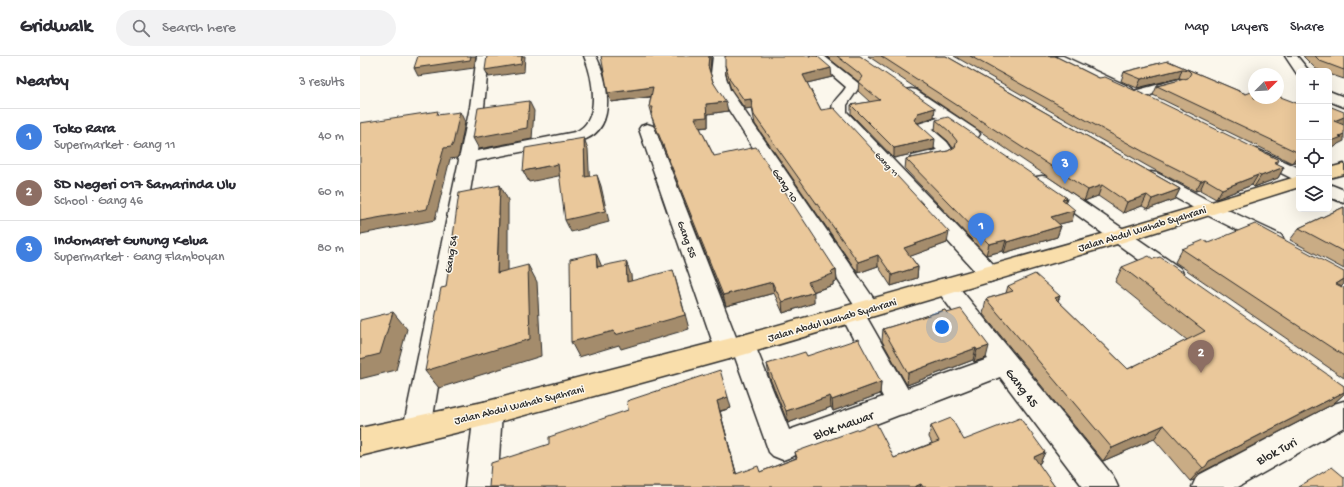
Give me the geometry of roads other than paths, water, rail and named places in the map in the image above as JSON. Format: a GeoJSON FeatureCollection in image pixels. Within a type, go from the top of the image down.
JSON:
{"type":"FeatureCollection","features":[{"type":"Feature","properties":{"kind":"highway"},"geometry":{"type":"LineString","coordinates":[[1332,172],[1344,169]]}},
{"type":"Feature","properties":{"kind":"highway","name":"Jalan Abdul Wahab Syahrani"},"geometry":{"type":"LineString","coordinates":[[360,442],[488,413],[735,347],[1120,236],[1296,182]]}},
{"type":"Feature","properties":{"kind":"street","name":"Gang 54"},"geometry":{"type":"LineString","coordinates":[[417,429],[476,107],[483,56]]}},
{"type":"Feature","properties":{"kind":"street"},"geometry":{"type":"LineString","coordinates":[[466,158],[579,136],[590,130],[598,117],[600,103],[599,84],[590,56]]}},
{"type":"Feature","properties":{"kind":"street","name":"Gang 10"},"geometry":{"type":"LineString","coordinates":[[719,56],[718,74],[723,90],[860,311],[901,404]]}},
{"type":"Feature","properties":{"kind":"street","name":"Gang 11"},"geometry":{"type":"LineString","coordinates":[[816,56],[853,86],[852,90],[839,103],[838,107],[840,113],[990,274]]}},
{"type":"Feature","properties":{"kind":"street"},"geometry":{"type":"LineString","coordinates":[[1053,56],[1158,105]]}},
{"type":"Feature","properties":{"kind":"street"},"geometry":{"type":"LineString","coordinates":[[1290,56],[1300,68]]}},
{"type":"Feature","properties":{"kind":"street"},"geometry":{"type":"LineString","coordinates":[[1135,94],[1179,83]]}},
{"type":"Feature","properties":{"kind":"street"},"geometry":{"type":"LineString","coordinates":[[901,86],[981,141]]}},
{"type":"Feature","properties":{"kind":"street"},"geometry":{"type":"LineString","coordinates":[[1332,96],[1344,102]]}},
{"type":"Feature","properties":{"kind":"street"},"geometry":{"type":"LineString","coordinates":[[890,166],[940,155],[946,152],[939,143],[923,129],[924,127],[949,119]]}},
{"type":"Feature","properties":{"kind":"street","name":"Gang 55"},"geometry":{"type":"LineString","coordinates":[[647,129],[686,233],[735,347]]}},
{"type":"Feature","properties":{"kind":"street"},"geometry":{"type":"LineString","coordinates":[[1243,147],[1296,174]]}},
{"type":"Feature","properties":{"kind":"street"},"geometry":{"type":"LineString","coordinates":[[1135,168],[1208,208],[1293,251]]}},
{"type":"Feature","properties":{"kind":"street"},"geometry":{"type":"LineString","coordinates":[[1027,172],[1190,286]]}},
{"type":"Feature","properties":{"kind":"street"},"geometry":{"type":"LineString","coordinates":[[1332,191],[1344,197]]}},
{"type":"Feature","properties":{"kind":"street","name":"Gang 45"},"geometry":{"type":"LineString","coordinates":[[945,286],[1102,487]]}},
{"type":"Feature","properties":{"kind":"street","name":"Blok Mawar"},"geometry":{"type":"LineString","coordinates":[[735,347],[781,445],[901,404],[1005,364]]}},
{"type":"Feature","properties":{"kind":"street","name":"Blok Turi"},"geometry":{"type":"LineString","coordinates":[[1208,487],[1342,400]]}},
{"type":"Feature","properties":{"kind":"street"},"geometry":{"type":"LineString","coordinates":[[480,487],[488,413]]}},
{"type":"Feature","properties":{"kind":"place","name":"Indomaret Gunung Kelua"},"geometry":{"type":"Point","coordinates":[1065,184]}},
{"type":"Feature","properties":{"kind":"place","name":"Toko Rara"},"geometry":{"type":"Point","coordinates":[981,246]}},
{"type":"Feature","properties":{"kind":"place","name":"SD Negeri 017 Samarinda Ulu"},"geometry":{"type":"Point","coordinates":[1201,373]}}]}
